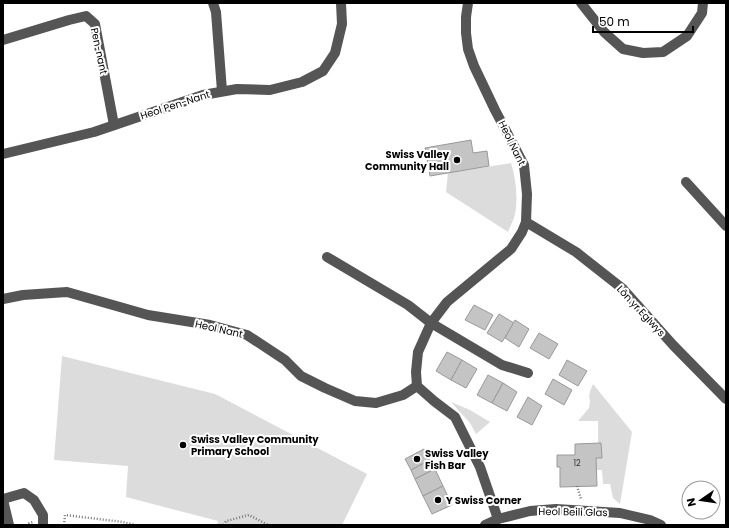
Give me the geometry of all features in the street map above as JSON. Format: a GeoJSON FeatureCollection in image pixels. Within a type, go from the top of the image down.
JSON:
{"type":"FeatureCollection","features":[{"type":"Feature","properties":{"kind":"street"},"geometry":{"type":"LineString","coordinates":[[213,3],[216,12],[222,91]]}},
{"type":"Feature","properties":{"kind":"street","name":"Heol Pen-Nant"},"geometry":{"type":"LineString","coordinates":[[3,154],[94,132],[202,95],[237,89],[270,90],[302,82],[323,71],[335,52],[342,24],[341,3]]}},
{"type":"Feature","properties":{"kind":"street","name":"Heol Nant"},"geometry":{"type":"LineString","coordinates":[[3,299],[23,295],[67,292],[148,315],[210,325],[247,335],[285,360],[301,376],[356,401],[376,403],[403,395],[417,386],[416,372],[418,352],[431,323],[447,302],[511,249],[522,232],[526,222],[527,194],[524,165],[495,110],[474,66],[468,49],[466,17],[468,3]]}},
{"type":"Feature","properties":{"kind":"street"},"geometry":{"type":"LineString","coordinates":[[581,3],[604,32],[623,49],[643,52],[662,52],[687,36],[702,13],[703,3]]}},
{"type":"Feature","properties":{"kind":"street","name":"Pen-nant"},"geometry":{"type":"LineString","coordinates":[[3,40],[86,16],[95,24],[114,125]]}},
{"type":"Feature","properties":{"kind":"street"},"geometry":{"type":"LineString","coordinates":[[686,182],[726,226]]}},
{"type":"Feature","properties":{"kind":"street","name":"Lôn yr Eglwys"},"geometry":{"type":"LineString","coordinates":[[526,222],[576,252],[624,289],[673,345],[726,399]]}},
{"type":"Feature","properties":{"kind":"street"},"geometry":{"type":"LineString","coordinates":[[327,257],[408,305],[431,323],[502,365],[528,373]]}},
{"type":"Feature","properties":{"kind":"street"},"geometry":{"type":"LineString","coordinates":[[417,386],[455,417],[480,467],[498,519]]}},
{"type":"Feature","properties":{"kind":"street"},"geometry":{"type":"LineString","coordinates":[[9,525],[3,499],[24,493],[34,500],[42,515],[42,525]]}},
{"type":"Feature","properties":{"kind":"street","name":"Heol Beili Glas"},"geometry":{"type":"LineString","coordinates":[[485,525],[498,519],[555,506],[620,513],[650,520],[661,525]]}},
{"type":"Feature","properties":{"kind":"path"},"geometry":{"type":"LineString","coordinates":[[224,525],[226,521],[249,515],[268,525]]}},
{"type":"Feature","properties":{"kind":"path"},"geometry":{"type":"LineString","coordinates":[[64,525],[65,516],[123,522],[135,525]]}},
{"type":"Feature","properties":{"kind":"shaded area"},"geometry":{"type":"Polygon","coordinates":[[[511,163],[515,182],[516,208],[508,232],[446,192],[448,173],[511,163]]]}},
{"type":"Feature","properties":{"kind":"shaded area","name":"Swiss Valley Community Primary School"},"geometry":{"type":"Polygon","coordinates":[[[62,356],[215,394],[367,474],[342,525],[217,525],[218,521],[126,497],[128,466],[54,460],[62,356]]]}},
{"type":"Feature","properties":{"kind":"shaded area"},"geometry":{"type":"Polygon","coordinates":[[[593,384],[632,432],[620,504],[613,498],[610,484],[603,484],[602,470],[596,470],[596,458],[602,458],[601,444],[598,444],[598,421],[578,421],[589,408],[590,391],[593,384]]]}},
{"type":"Feature","properties":{"kind":"shaded area"},"geometry":{"type":"Polygon","coordinates":[[[451,402],[470,410],[490,422],[476,434],[470,423],[451,402]]]}},
{"type":"Feature","properties":{"kind":"building","name":"Swiss Valley Community Hall"},"geometry":{"type":"Polygon","coordinates":[[[471,140],[473,153],[487,151],[489,166],[430,176],[425,148],[471,140]]]}},
{"type":"Feature","properties":{"kind":"building"},"geometry":{"type":"Polygon","coordinates":[[[474,305],[493,315],[485,330],[465,320],[474,305]]]}},
{"type":"Feature","properties":{"kind":"building"},"geometry":{"type":"Polygon","coordinates":[[[499,314],[514,323],[502,342],[487,333],[499,314]]]}},
{"type":"Feature","properties":{"kind":"building"},"geometry":{"type":"Polygon","coordinates":[[[515,320],[529,329],[519,347],[505,338],[515,320]]]}},
{"type":"Feature","properties":{"kind":"building"},"geometry":{"type":"Polygon","coordinates":[[[539,333],[558,344],[549,359],[530,348],[539,333]]]}},
{"type":"Feature","properties":{"kind":"building"},"geometry":{"type":"Polygon","coordinates":[[[447,352],[462,360],[451,380],[436,371],[447,352]]]}},
{"type":"Feature","properties":{"kind":"building"},"geometry":{"type":"Polygon","coordinates":[[[462,360],[477,369],[466,388],[451,380],[462,360]]]}},
{"type":"Feature","properties":{"kind":"building"},"geometry":{"type":"Polygon","coordinates":[[[567,360],[587,371],[578,386],[559,375],[567,360]]]}},
{"type":"Feature","properties":{"kind":"building"},"geometry":{"type":"Polygon","coordinates":[[[488,375],[503,383],[492,403],[477,395],[488,375]]]}},
{"type":"Feature","properties":{"kind":"building"},"geometry":{"type":"Polygon","coordinates":[[[553,379],[572,390],[564,405],[545,394],[553,379]]]}},
{"type":"Feature","properties":{"kind":"building"},"geometry":{"type":"Polygon","coordinates":[[[503,383],[517,392],[507,411],[492,403],[503,383]]]}},
{"type":"Feature","properties":{"kind":"building"},"geometry":{"type":"Polygon","coordinates":[[[528,397],[542,406],[532,425],[517,417],[528,397]]]}},
{"type":"Feature","properties":{"kind":"building"},"geometry":{"type":"Polygon","coordinates":[[[601,443],[602,458],[596,458],[597,486],[560,487],[560,467],[557,467],[557,455],[575,455],[575,444],[601,443]]]}},
{"type":"Feature","properties":{"kind":"building","name":"Swiss Valley Fish Bar"},"geometry":{"type":"Polygon","coordinates":[[[424,449],[430,460],[411,470],[405,459],[424,449]]]}},
{"type":"Feature","properties":{"kind":"building"},"geometry":{"type":"Polygon","coordinates":[[[430,460],[435,469],[415,479],[411,470],[430,460]]]}},
{"type":"Feature","properties":{"kind":"building"},"geometry":{"type":"Polygon","coordinates":[[[435,469],[443,486],[423,496],[415,479],[435,469]]]}},
{"type":"Feature","properties":{"kind":"building","name":"Y Swiss Corner"},"geometry":{"type":"Polygon","coordinates":[[[443,486],[452,505],[432,514],[423,496],[443,486]]]}},
{"type":"Feature","properties":{"kind":"place","name":"Swiss Valley Community Hall"},"geometry":{"type":"Point","coordinates":[457,160]}},
{"type":"Feature","properties":{"kind":"place","name":"Swiss Valley Community Primary School"},"geometry":{"type":"Point","coordinates":[183,445]}},
{"type":"Feature","properties":{"kind":"place","name":"Swiss Valley Fish Bar"},"geometry":{"type":"Point","coordinates":[417,459]}},
{"type":"Feature","properties":{"kind":"place","name":"Y Swiss Corner"},"geometry":{"type":"Point","coordinates":[438,500]}}]}
